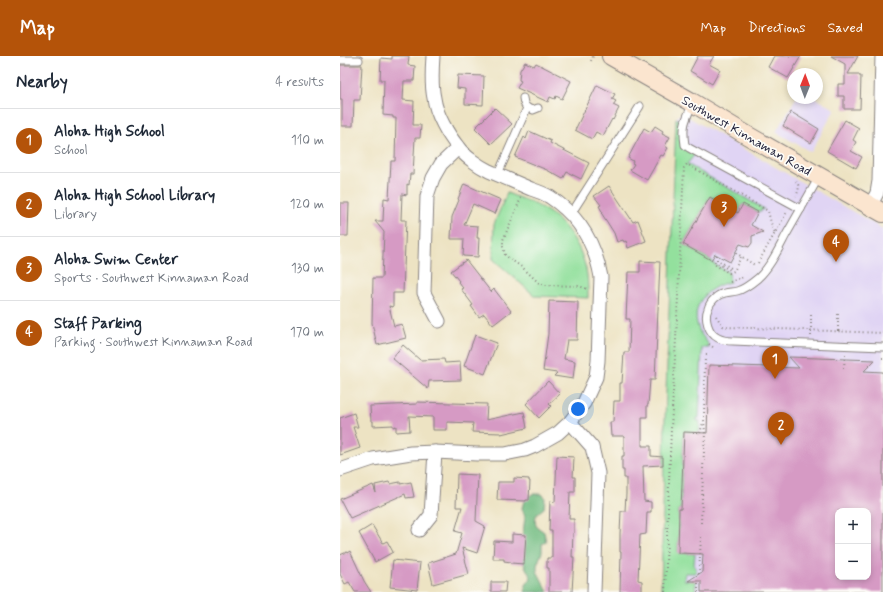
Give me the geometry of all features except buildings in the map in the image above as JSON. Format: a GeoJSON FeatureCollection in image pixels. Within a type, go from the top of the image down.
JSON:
{"type":"FeatureCollection","features":[{"type":"Feature","properties":{"kind":"main road","name":"Southwest Kinnaman Road"},"geometry":{"type":"LineString","coordinates":[[611,56],[877,209]]}},
{"type":"Feature","properties":{"kind":"street"},"geometry":{"type":"LineString","coordinates":[[340,470],[373,459],[411,453],[435,452],[505,454],[525,450],[535,446],[558,432],[570,422],[584,403],[596,377],[601,277],[599,264],[590,240],[585,231],[571,214],[550,197],[487,170],[458,148],[442,123],[434,99],[432,56]]}},
{"type":"Feature","properties":{"kind":"street"},"geometry":{"type":"LineString","coordinates":[[877,209],[882,56]]}},
{"type":"Feature","properties":{"kind":"street"},"geometry":{"type":"LineString","coordinates":[[439,321],[424,293],[427,196],[433,178],[441,164],[458,148]]}},
{"type":"Feature","properties":{"kind":"street"},"geometry":{"type":"LineString","coordinates":[[570,422],[592,447],[598,473],[594,592]]}},
{"type":"Feature","properties":{"kind":"street"},"geometry":{"type":"LineString","coordinates":[[419,530],[431,515],[435,452]]}},
{"type":"Feature","properties":{"kind":"lane"},"geometry":{"type":"LineString","coordinates":[[340,60],[359,60]]}},
{"type":"Feature","properties":{"kind":"lane"},"geometry":{"type":"LineString","coordinates":[[523,98],[524,104],[527,108],[533,110],[538,108]]}},
{"type":"Feature","properties":{"kind":"lane"},"geometry":{"type":"LineString","coordinates":[[693,103],[684,122],[683,132],[685,145],[801,209]]}},
{"type":"Feature","properties":{"kind":"lane"},"geometry":{"type":"LineString","coordinates":[[571,214],[640,106]]}},
{"type":"Feature","properties":{"kind":"lane"},"geometry":{"type":"LineString","coordinates":[[498,174],[527,108]]}},
{"type":"Feature","properties":{"kind":"lane"},"geometry":{"type":"LineString","coordinates":[[819,177],[764,272],[747,286],[737,291],[724,293],[713,300],[708,308],[707,321],[712,334],[717,338],[733,342],[883,347]]}},
{"type":"Feature","properties":{"kind":"path"},"geometry":{"type":"LineString","coordinates":[[591,61],[593,56]]}},
{"type":"Feature","properties":{"kind":"path"},"geometry":{"type":"LineString","coordinates":[[665,592],[671,429],[684,168],[687,164],[768,211],[775,233],[798,192],[799,187],[796,181]]}},
{"type":"Feature","properties":{"kind":"path"},"geometry":{"type":"LineString","coordinates":[[527,187],[503,240],[505,255],[523,268],[539,283],[545,285],[578,286],[601,291]]}},
{"type":"Feature","properties":{"kind":"path"},"geometry":{"type":"LineString","coordinates":[[736,253],[756,266]]}},
{"type":"Feature","properties":{"kind":"path"},"geometry":{"type":"LineString","coordinates":[[717,255],[717,260],[731,268],[730,270],[715,262],[714,264],[729,273],[734,271],[741,257]]}},
{"type":"Feature","properties":{"kind":"path"},"geometry":{"type":"LineString","coordinates":[[811,313],[811,330]]}},
{"type":"Feature","properties":{"kind":"path"},"geometry":{"type":"LineString","coordinates":[[838,314],[840,337]]}},
{"type":"Feature","properties":{"kind":"path"},"geometry":{"type":"LineString","coordinates":[[707,316],[717,316],[723,326],[727,327],[883,333]]}},
{"type":"Feature","properties":{"kind":"path"},"geometry":{"type":"LineString","coordinates":[[703,469],[706,354],[709,354]]}},
{"type":"Feature","properties":{"kind":"path"},"geometry":{"type":"LineString","coordinates":[[844,368],[845,357]]}},
{"type":"Feature","properties":{"kind":"path"},"geometry":{"type":"LineString","coordinates":[[700,433],[704,420]]}},
{"type":"Feature","properties":{"kind":"path"},"geometry":{"type":"LineString","coordinates":[[701,523],[703,474]]}},
{"type":"Feature","properties":{"kind":"path"},"geometry":{"type":"LineString","coordinates":[[699,574],[701,537]]}},
{"type":"Feature","properties":{"kind":"path"},"geometry":{"type":"LineString","coordinates":[[698,581],[698,592]]}},
{"type":"Feature","properties":{"kind":"shaded area"},"geometry":{"type":"Polygon","coordinates":[[[823,102],[835,109],[811,152],[776,132],[792,104],[823,104],[823,102]]]}},
{"type":"Feature","properties":{"kind":"shaded area"},"geometry":{"type":"Polygon","coordinates":[[[681,113],[883,229],[883,592],[661,592],[665,420],[676,118],[681,113]]]}},
{"type":"Feature","properties":{"kind":"green space"},"geometry":{"type":"Polygon","coordinates":[[[676,118],[684,123],[685,145],[697,152],[687,164],[764,209],[758,212],[743,204],[738,213],[710,197],[683,244],[711,260],[714,264],[729,273],[730,282],[714,288],[707,293],[698,307],[696,314],[700,332],[709,348],[702,348],[699,418],[697,418],[697,421],[700,421],[699,433],[684,432],[678,553],[695,554],[694,565],[696,568],[696,573],[685,573],[684,580],[696,581],[695,592],[661,592],[665,420],[676,118]]]}},
{"type":"Feature","properties":{"kind":"green space"},"geometry":{"type":"Polygon","coordinates":[[[507,193],[544,209],[558,220],[570,233],[579,248],[585,265],[588,298],[535,296],[493,259],[494,224],[507,193]]]}},
{"type":"Feature","properties":{"kind":"green space"},"geometry":{"type":"Polygon","coordinates":[[[532,494],[542,494],[545,498],[544,508],[537,514],[535,520],[536,526],[544,532],[546,542],[542,544],[542,552],[537,565],[537,571],[548,592],[525,592],[526,585],[531,578],[524,564],[521,548],[525,517],[522,508],[524,501],[532,494]]]}},
{"type":"Feature","properties":{"kind":"place","name":"Aloha Swim Center"},"geometry":{"type":"Point","coordinates":[724,227]}},
{"type":"Feature","properties":{"kind":"place","name":"Staff Parking"},"geometry":{"type":"Point","coordinates":[836,262]}},
{"type":"Feature","properties":{"kind":"place","name":"Aloha High School"},"geometry":{"type":"Point","coordinates":[775,379]}},
{"type":"Feature","properties":{"kind":"place","name":"Aloha High School Library"},"geometry":{"type":"Point","coordinates":[781,445]}}]}
